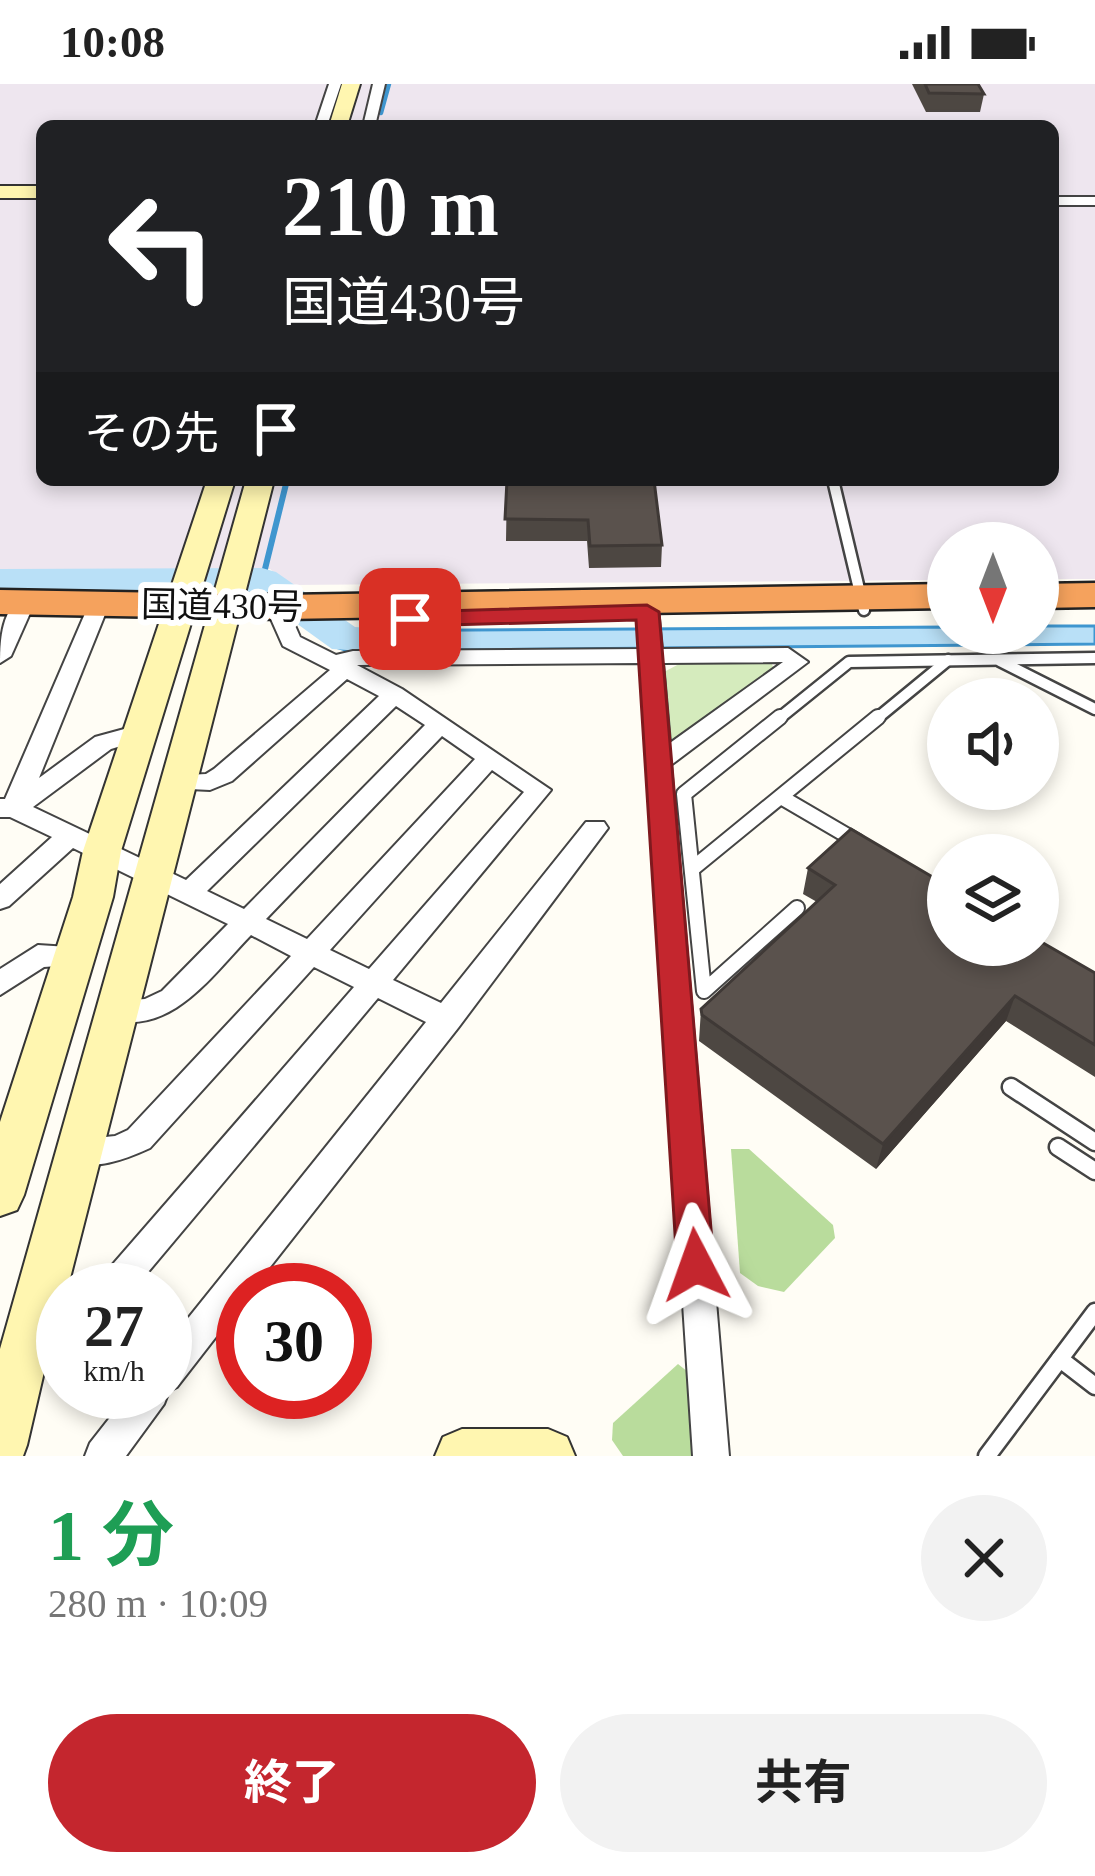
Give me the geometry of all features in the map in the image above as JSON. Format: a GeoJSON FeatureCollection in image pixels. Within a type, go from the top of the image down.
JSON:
{"type":"FeatureCollection","features":[{"type":"Feature","properties":{"kind":"highway","name":"国道430号"},"geometry":{"type":"LineString","coordinates":[[11,609],[97,610],[184,593],[230,594],[306,614],[648,629],[927,598]]}},
{"type":"Feature","properties":{"kind":"highway"},"geometry":{"type":"LineString","coordinates":[[1059,596],[1095,595]]}},
{"type":"Feature","properties":{"kind":"highway","name":"国道430号"},"geometry":{"type":"LineString","coordinates":[[863,604],[927,609]]}},
{"type":"Feature","properties":{"kind":"highway"},"geometry":{"type":"LineString","coordinates":[[1059,610],[1095,609]]}},
{"type":"Feature","properties":{"kind":"street"},"geometry":{"type":"LineString","coordinates":[[323,120],[335,84]]}},
{"type":"Feature","properties":{"kind":"street"},"geometry":{"type":"LineString","coordinates":[[351,84],[352,120]]}},
{"type":"Feature","properties":{"kind":"street"},"geometry":{"type":"LineString","coordinates":[[352,120],[364,84]]}},
{"type":"Feature","properties":{"kind":"street"},"geometry":{"type":"LineString","coordinates":[[352,120],[380,84]]}},
{"type":"Feature","properties":{"kind":"street"},"geometry":{"type":"LineString","coordinates":[[0,192],[36,192]]}},
{"type":"Feature","properties":{"kind":"street"},"geometry":{"type":"LineString","coordinates":[[1059,201],[1095,201]]}},
{"type":"Feature","properties":{"kind":"street"},"geometry":{"type":"LineString","coordinates":[[0,899],[86,844],[139,733],[218,486]]}},
{"type":"Feature","properties":{"kind":"street"},"geometry":{"type":"LineString","coordinates":[[58,1263],[77,1151],[116,1010],[171,883],[178,782],[258,486]]}},
{"type":"Feature","properties":{"kind":"street"},"geometry":{"type":"LineString","coordinates":[[0,656],[11,609]]}},
{"type":"Feature","properties":{"kind":"street"},"geometry":{"type":"LineString","coordinates":[[5,812],[97,610]]}},
{"type":"Feature","properties":{"kind":"street"},"geometry":{"type":"LineString","coordinates":[[135,1263],[539,790],[394,694],[291,641],[306,614]]}},
{"type":"Feature","properties":{"kind":"street"},"geometry":{"type":"LineString","coordinates":[[178,782],[210,782],[224,775],[353,658],[648,629],[788,655],[797,662],[657,764]]}},
{"type":"Feature","properties":{"kind":"street"},"geometry":{"type":"LineString","coordinates":[[648,629],[711,1456]]}},
{"type":"Feature","properties":{"kind":"street"},"geometry":{"type":"LineString","coordinates":[[171,883],[394,694]]}},
{"type":"Feature","properties":{"kind":"street"},"geometry":{"type":"LineString","coordinates":[[116,1010],[147,1010],[172,1000],[440,724]]}},
{"type":"Feature","properties":{"kind":"street"},"geometry":{"type":"LineString","coordinates":[[5,812],[103,742],[139,733]]}},
{"type":"Feature","properties":{"kind":"street"},"geometry":{"type":"LineString","coordinates":[[77,1151],[116,1149],[139,1139],[490,758]]}},
{"type":"Feature","properties":{"kind":"street"},"geometry":{"type":"LineString","coordinates":[[5,812],[171,883],[448,1020]]}},
{"type":"Feature","properties":{"kind":"street"},"geometry":{"type":"LineString","coordinates":[[192,1341],[595,828]]}},
{"type":"Feature","properties":{"kind":"street"},"geometry":{"type":"LineString","coordinates":[[0,1195],[93,897],[86,844]]}},
{"type":"Feature","properties":{"kind":"street"},"geometry":{"type":"LineString","coordinates":[[0,984],[38,956],[74,956]]}},
{"type":"Feature","properties":{"kind":"street"},"geometry":{"type":"LineString","coordinates":[[0,1445],[36,1353]]}},
{"type":"Feature","properties":{"kind":"street"},"geometry":{"type":"LineString","coordinates":[[103,1456],[131,1419]]}},
{"type":"Feature","properties":{"kind":"street"},"geometry":{"type":"LineString","coordinates":[[462,1456],[544,1455]]}},
{"type":"Feature","properties":{"kind":"lane"},"geometry":{"type":"LineString","coordinates":[[834,486],[863,604]]}},
{"type":"Feature","properties":{"kind":"lane"},"geometry":{"type":"LineString","coordinates":[[797,908],[704,991],[684,794],[849,662],[1095,658]]}},
{"type":"Feature","properties":{"kind":"lane"},"geometry":{"type":"LineString","coordinates":[[995,659],[1095,709]]}},
{"type":"Feature","properties":{"kind":"lane"},"geometry":{"type":"LineString","coordinates":[[692,869],[949,660]]}},
{"type":"Feature","properties":{"kind":"lane"},"geometry":{"type":"LineString","coordinates":[[781,797],[874,851]]}},
{"type":"Feature","properties":{"kind":"lane"},"geometry":{"type":"LineString","coordinates":[[1011,1087],[1095,1142]]}},
{"type":"Feature","properties":{"kind":"lane"},"geometry":{"type":"LineString","coordinates":[[1058,1147],[1095,1171]]}},
{"type":"Feature","properties":{"kind":"lane"},"geometry":{"type":"LineString","coordinates":[[987,1456],[1095,1312]]}},
{"type":"Feature","properties":{"kind":"lane"},"geometry":{"type":"LineString","coordinates":[[1060,1359],[1095,1386]]}},
{"type":"Feature","properties":{"kind":"shaded area"},"geometry":{"type":"Polygon","coordinates":[[[0,84],[1095,84],[1095,579],[1059,579],[1059,522],[927,522],[927,580],[290,585],[270,569],[0,569],[0,84]]]}},
{"type":"Feature","properties":{"kind":"green space"},"geometry":{"type":"Polygon","coordinates":[[[683,662],[771,662],[774,669],[669,744],[662,673],[683,662]]]}},
{"type":"Feature","properties":{"kind":"green space"},"geometry":{"type":"Polygon","coordinates":[[[731,1149],[749,1149],[833,1225],[835,1238],[784,1292],[758,1286],[740,1273],[731,1149]]]}},
{"type":"Feature","properties":{"kind":"green space"},"geometry":{"type":"Polygon","coordinates":[[[678,1364],[688,1372],[692,1456],[623,1456],[612,1440],[613,1423],[678,1364]]]}},
{"type":"Feature","properties":{"kind":"water"},"geometry":{"type":"Polygon","coordinates":[[[1059,626],[1095,626],[1095,644],[1059,644],[1059,626]]]}},
{"type":"Feature","properties":{"kind":"water"},"geometry":{"type":"Polygon","coordinates":[[[927,627],[927,646],[349,651],[335,647],[316,631],[927,627]]]}},
{"type":"Feature","properties":{"kind":"building"},"geometry":{"type":"Polygon","coordinates":[[[925,84],[978,84],[984,94],[929,93],[925,84]]]}},
{"type":"Feature","properties":{"kind":"building"},"geometry":{"type":"Polygon","coordinates":[[[507,486],[655,486],[662,545],[590,546],[588,520],[505,519],[507,486]]]}},
{"type":"Feature","properties":{"kind":"building"},"geometry":{"type":"Polygon","coordinates":[[[851,829],[927,874],[927,966],[1059,966],[1059,952],[1095,973],[1095,1045],[1015,996],[883,1144],[702,1015],[701,1009],[835,885],[808,868],[851,829]]]}},
{"type":"Feature","properties":{"kind":"waterway"},"geometry":{"type":"LineString","coordinates":[[381,113],[389,84]]}},
{"type":"Feature","properties":{"kind":"waterway"},"geometry":{"type":"LineString","coordinates":[[264,573],[286,486]]}},
{"type":"Feature","properties":{"kind":"waterway"},"geometry":{"type":"LineString","coordinates":[[0,573],[184,573]]}},
{"type":"Feature","properties":{"kind":"waterway"},"geometry":{"type":"LineString","coordinates":[[0,581],[262,580],[346,640],[392,640]]}},
{"type":"Feature","properties":{"kind":"route"},"geometry":{"type":"LineString","coordinates":[[410,619],[647,612],[696,1265]]}}]}
